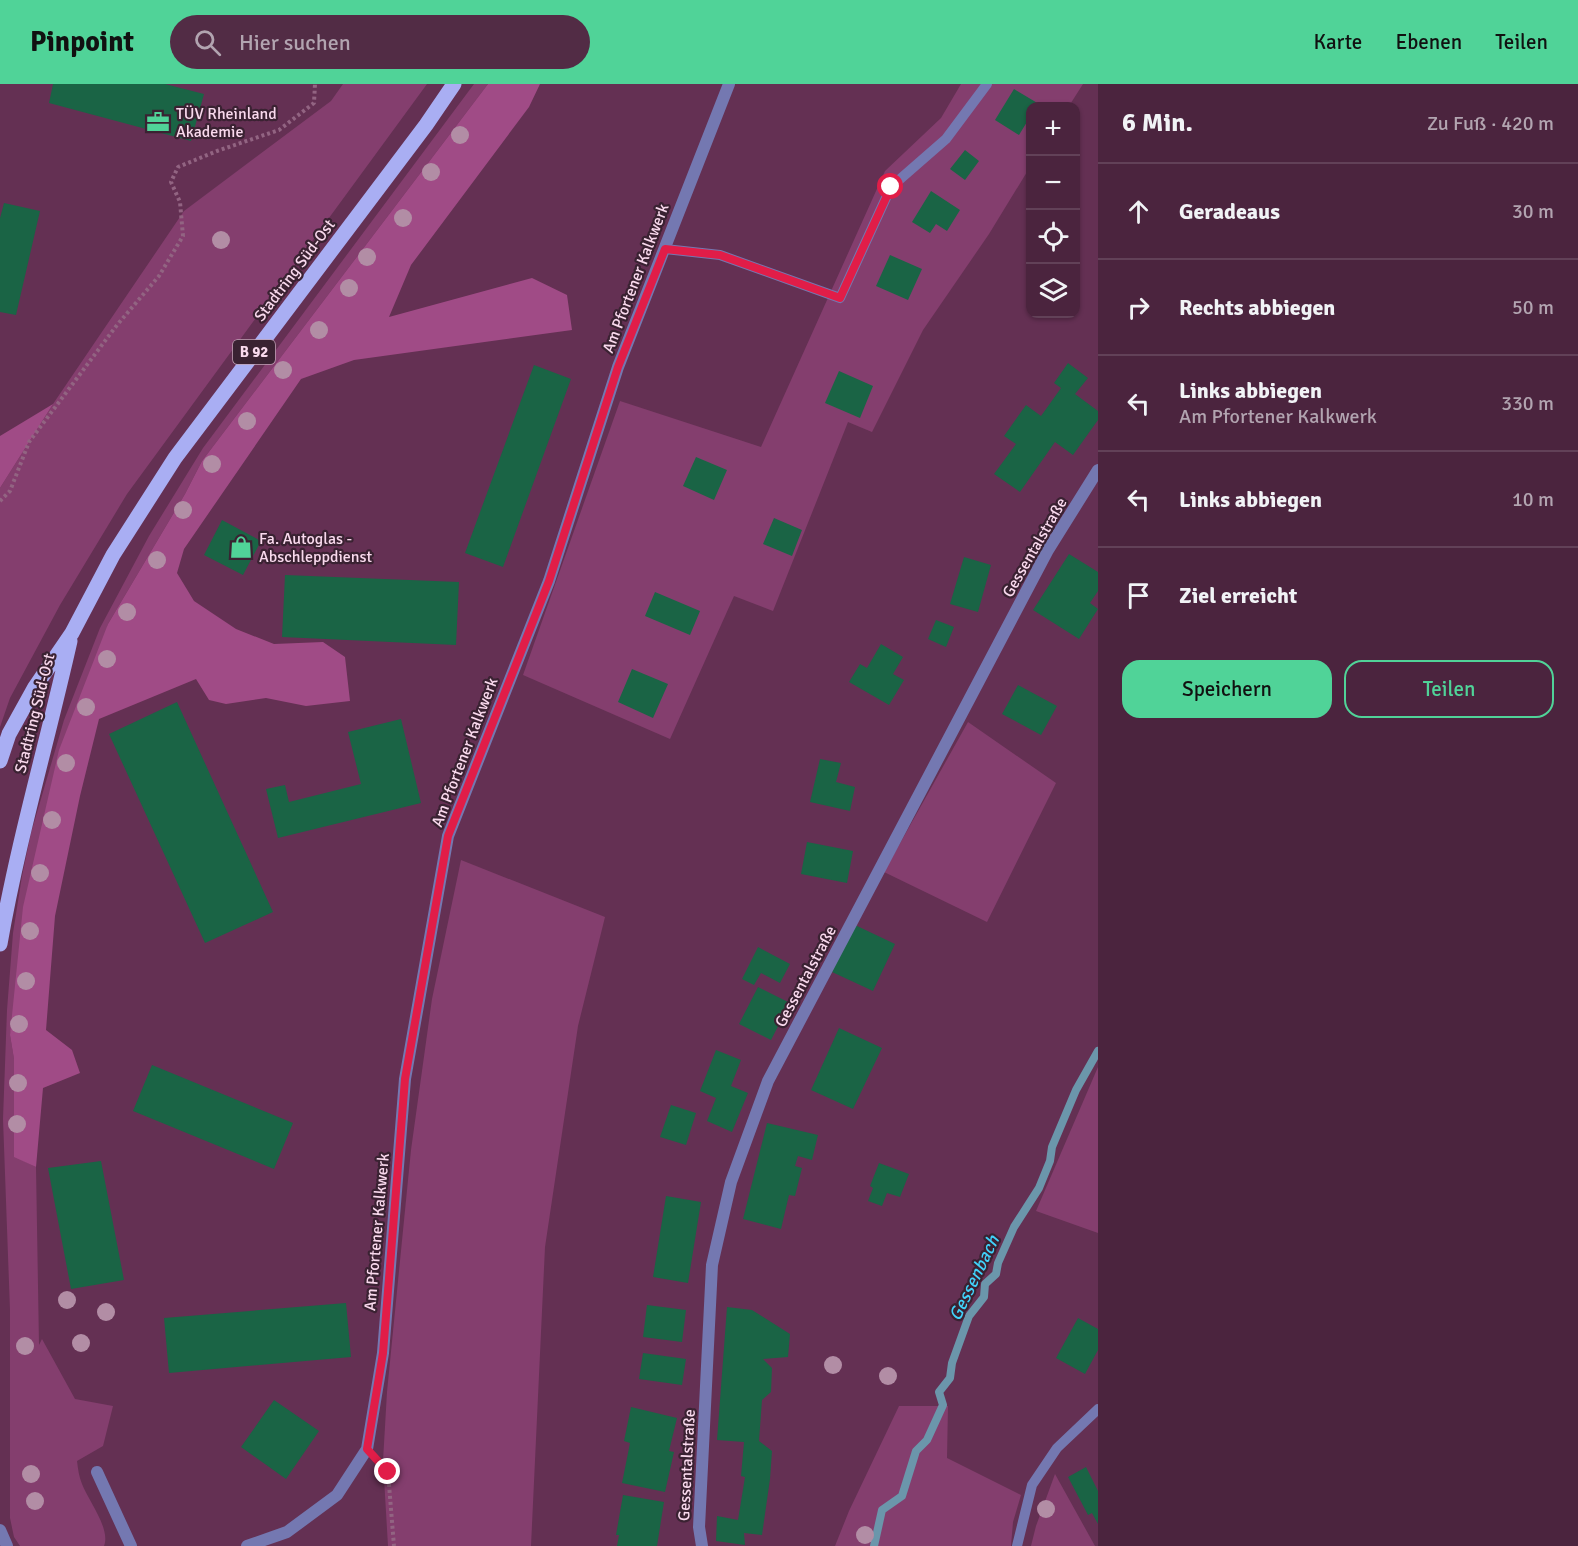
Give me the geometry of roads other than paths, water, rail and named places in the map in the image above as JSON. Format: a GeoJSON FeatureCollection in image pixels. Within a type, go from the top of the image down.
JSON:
{"type":"FeatureCollection","features":[{"type":"Feature","properties":{"kind":"main road","name":"Stadtring Süd-Ost"},"geometry":{"type":"LineString","coordinates":[[0,762],[9,734],[35,687],[72,633],[113,555],[175,458],[426,125],[454,84]]}},
{"type":"Feature","properties":{"kind":"main road","name":"Stadtring Süd-Ost"},"geometry":{"type":"LineString","coordinates":[[0,944],[23,827],[57,701],[72,633]]}},
{"type":"Feature","properties":{"kind":"street","name":"Am Pfortener Kalkwerk"},"geometry":{"type":"LineString","coordinates":[[247,1546],[287,1532],[337,1495],[367,1449],[383,1353],[405,1079],[448,836],[549,581],[618,367],[729,84]]}},
{"type":"Feature","properties":{"kind":"street","name":"Gessentalstraße"},"geometry":{"type":"LineString","coordinates":[[702,1546],[699,1527],[712,1265],[731,1182],[759,1103],[773,1070],[1043,560],[1098,470]]}},
{"type":"Feature","properties":{"kind":"street"},"geometry":{"type":"LineString","coordinates":[[97,1472],[131,1546]]}},
{"type":"Feature","properties":{"kind":"street"},"geometry":{"type":"LineString","coordinates":[[0,1530],[7,1546]]}},
{"type":"Feature","properties":{"kind":"lane"},"geometry":{"type":"LineString","coordinates":[[665,249],[720,255],[840,298],[891,187],[946,140],[987,84]]}},
{"type":"Feature","properties":{"kind":"lane"},"geometry":{"type":"LineString","coordinates":[[1017,1546],[1032,1485],[1057,1449],[1098,1409]]}},
{"type":"Feature","properties":{"kind":"waterway","name":"Gessenbach"},"geometry":{"type":"LineString","coordinates":[[874,1546],[882,1510],[902,1496],[916,1451],[927,1440],[943,1405],[939,1392],[950,1378],[952,1363],[969,1316],[984,1297],[985,1284],[996,1274],[998,1263],[1014,1227],[1039,1188],[1050,1161],[1052,1147],[1076,1090],[1098,1051]]}},
{"type":"Feature","properties":{"kind":"place","name":"TÜV Rheinland Akademie"},"geometry":{"type":"Point","coordinates":[158,122]}},
{"type":"Feature","properties":{"kind":"place","name":"Fa. Autoglas - Abschleppdienst"},"geometry":{"type":"Point","coordinates":[241,547]}}]}
